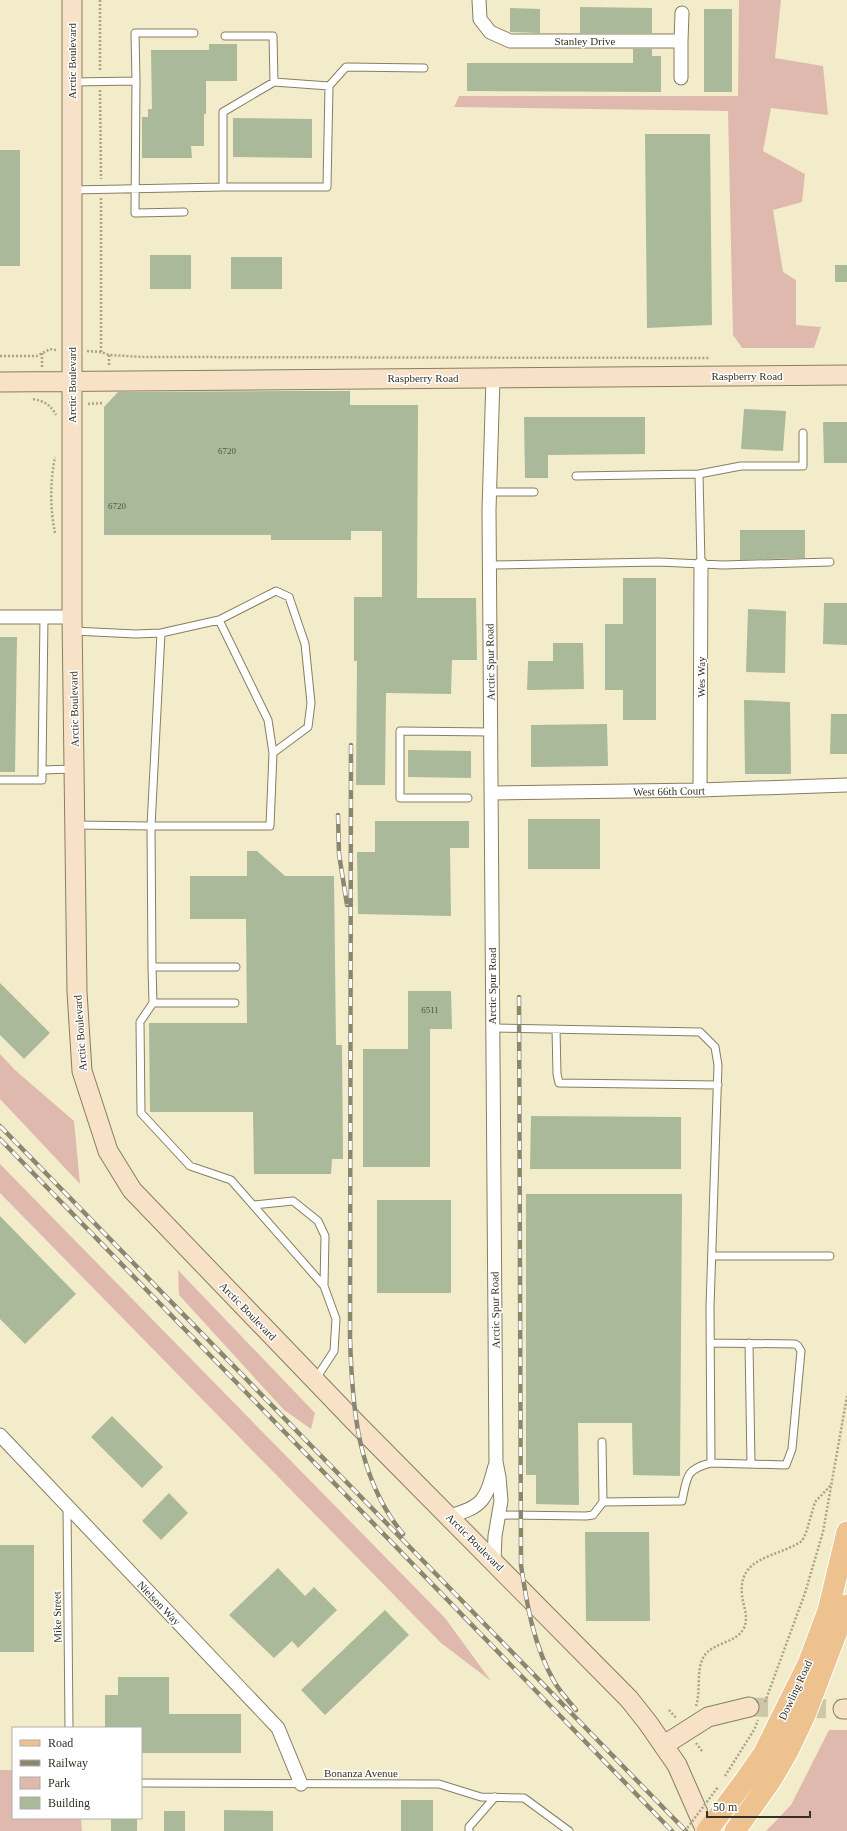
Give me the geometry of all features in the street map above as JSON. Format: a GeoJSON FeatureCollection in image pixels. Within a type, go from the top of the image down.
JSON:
{"type":"FeatureCollection","features":[{"type":"Feature","properties":{"kind":"main road","name":"Arctic Boulevard"},"geometry":{"type":"LineString","coordinates":[[72,0],[73,624],[77,992],[82,1071],[108,1151],[132,1190],[314,1380],[629,1699],[664,1745],[677,1766],[707,1831]]}},
{"type":"Feature","properties":{"kind":"main road","name":"Raspberry Road"},"geometry":{"type":"LineString","coordinates":[[0,382],[847,375]]}},
{"type":"Feature","properties":{"kind":"main road","name":"Dowling Road"},"geometry":{"type":"LineString","coordinates":[[707,1831],[764,1753],[808,1664],[828,1611],[847,1532]]}},
{"type":"Feature","properties":{"kind":"main road","name":"Dowling Road"},"geometry":{"type":"LineString","coordinates":[[736,1830],[771,1780],[788,1751],[805,1715],[847,1605]]}},
{"type":"Feature","properties":{"kind":"main road"},"geometry":{"type":"LineString","coordinates":[[664,1745],[708,1717],[757,1710]]}},
{"type":"Feature","properties":{"kind":"street","name":"Stanley Drive"},"geometry":{"type":"LineString","coordinates":[[479,0],[480,19],[490,32],[510,41],[682,41]]}},
{"type":"Feature","properties":{"kind":"street"},"geometry":{"type":"LineString","coordinates":[[681,78],[682,13]]}},
{"type":"Feature","properties":{"kind":"street","name":"Arctic Spur Road"},"geometry":{"type":"LineString","coordinates":[[492,378],[488,510],[491,732],[492,1028],[496,1462],[501,1501],[495,1536],[494,1561]]}},
{"type":"Feature","properties":{"kind":"street","name":"Wes Way"},"geometry":{"type":"LineString","coordinates":[[700,790],[701,564]]}},
{"type":"Feature","properties":{"kind":"street"},"geometry":{"type":"LineString","coordinates":[[0,617],[44,617],[73,624]]}},
{"type":"Feature","properties":{"kind":"street","name":"West 66th Court"},"geometry":{"type":"LineString","coordinates":[[491,793],[700,790],[847,785]]}},
{"type":"Feature","properties":{"kind":"street","name":"Nielson Way"},"geometry":{"type":"LineString","coordinates":[[0,1435],[278,1728],[300,1784]]}},
{"type":"Feature","properties":{"kind":"street","name":"Arctic Spur Road"},"geometry":{"type":"LineString","coordinates":[[449,1516],[469,1511],[480,1503],[488,1490],[496,1462]]}},
{"type":"Feature","properties":{"kind":"lane"},"geometry":{"type":"LineString","coordinates":[[184,212],[135,213],[135,33],[194,33]]}},
{"type":"Feature","properties":{"kind":"lane"},"geometry":{"type":"LineString","coordinates":[[225,36],[273,36],[274,82]]}},
{"type":"Feature","properties":{"kind":"lane"},"geometry":{"type":"LineString","coordinates":[[72,190],[223,187],[326,187],[329,86],[346,67],[424,68]]}},
{"type":"Feature","properties":{"kind":"lane"},"geometry":{"type":"LineString","coordinates":[[73,82],[136,81]]}},
{"type":"Feature","properties":{"kind":"lane"},"geometry":{"type":"LineString","coordinates":[[223,187],[223,112],[274,82],[329,86]]}},
{"type":"Feature","properties":{"kind":"lane"},"geometry":{"type":"LineString","coordinates":[[576,476],[699,474],[741,466],[803,466],[802,433]]}},
{"type":"Feature","properties":{"kind":"lane"},"geometry":{"type":"LineString","coordinates":[[699,474],[701,564]]}},
{"type":"Feature","properties":{"kind":"lane"},"geometry":{"type":"LineString","coordinates":[[489,492],[534,492]]}},
{"type":"Feature","properties":{"kind":"lane"},"geometry":{"type":"LineString","coordinates":[[489,565],[659,562],[701,564],[830,562]]}},
{"type":"Feature","properties":{"kind":"lane"},"geometry":{"type":"LineString","coordinates":[[73,624],[136,634],[161,633],[219,620],[276,591],[289,597],[305,644],[311,703],[308,727],[273,753]]}},
{"type":"Feature","properties":{"kind":"lane"},"geometry":{"type":"LineString","coordinates":[[0,780],[42,780],[44,617]]}},
{"type":"Feature","properties":{"kind":"lane"},"geometry":{"type":"LineString","coordinates":[[75,825],[270,826],[273,753],[268,720],[219,620]]}},
{"type":"Feature","properties":{"kind":"lane"},"geometry":{"type":"LineString","coordinates":[[161,633],[151,826],[153,1003],[140,1022],[140,1114],[190,1166],[232,1180],[324,1286]]}},
{"type":"Feature","properties":{"kind":"lane"},"geometry":{"type":"LineString","coordinates":[[468,798],[400,798],[400,731],[491,732]]}},
{"type":"Feature","properties":{"kind":"lane"},"geometry":{"type":"LineString","coordinates":[[42,770],[74,769]]}},
{"type":"Feature","properties":{"kind":"lane"},"geometry":{"type":"LineString","coordinates":[[152,967],[236,967]]}},
{"type":"Feature","properties":{"kind":"lane"},"geometry":{"type":"LineString","coordinates":[[153,1003],[235,1003]]}},
{"type":"Feature","properties":{"kind":"lane"},"geometry":{"type":"LineString","coordinates":[[492,1028],[700,1032],[715,1047],[718,1065],[718,1085],[710,1343],[711,1463]]}},
{"type":"Feature","properties":{"kind":"lane"},"geometry":{"type":"LineString","coordinates":[[556,1029],[557,1074],[559,1083],[718,1085]]}},
{"type":"Feature","properties":{"kind":"lane"},"geometry":{"type":"LineString","coordinates":[[253,1205],[292,1201],[318,1221],[325,1236],[324,1286],[336,1319],[334,1351],[314,1380]]}},
{"type":"Feature","properties":{"kind":"lane"},"geometry":{"type":"LineString","coordinates":[[712,1256],[830,1256]]}},
{"type":"Feature","properties":{"kind":"lane"},"geometry":{"type":"LineString","coordinates":[[603,1502],[682,1501],[688,1476],[697,1466],[711,1463],[786,1465],[792,1449],[800,1351],[798,1346],[795,1344],[710,1343]]}},
{"type":"Feature","properties":{"kind":"lane"},"geometry":{"type":"LineString","coordinates":[[749,1343],[751,1464]]}},
{"type":"Feature","properties":{"kind":"lane"},"geometry":{"type":"LineString","coordinates":[[499,1515],[593,1515],[603,1502],[602,1442]]}},
{"type":"Feature","properties":{"kind":"lane","name":"Mike Street"},"geometry":{"type":"LineString","coordinates":[[67,1506],[69,1727]]}},
{"type":"Feature","properties":{"kind":"lane","name":"Bonanza Avenue"},"geometry":{"type":"LineString","coordinates":[[142,1784],[439,1784],[481,1797],[524,1798],[569,1831]]}},
{"type":"Feature","properties":{"kind":"lane"},"geometry":{"type":"LineString","coordinates":[[469,1831],[469,1827],[495,1798]]}},
{"type":"Feature","properties":{"kind":"path"},"geometry":{"type":"LineString","coordinates":[[100,0],[101,352],[109,355],[160,357],[717,358]]}},
{"type":"Feature","properties":{"kind":"path"},"geometry":{"type":"LineString","coordinates":[[0,356],[37,356],[50,349]]}},
{"type":"Feature","properties":{"kind":"path"},"geometry":{"type":"LineString","coordinates":[[29,398],[42,401],[52,408],[59,421]]}},
{"type":"Feature","properties":{"kind":"path"},"geometry":{"type":"LineString","coordinates":[[55,456],[52,471],[52,521],[55,535]]}},
{"type":"Feature","properties":{"kind":"path"},"geometry":{"type":"LineString","coordinates":[[685,1831],[718,1787],[754,1730],[757,1710],[805,1593],[823,1532],[847,1396]]}},
{"type":"Feature","properties":{"kind":"path"},"geometry":{"type":"LineString","coordinates":[[694,1726],[696,1705],[700,1696],[701,1667],[703,1657],[710,1650],[735,1638],[743,1629],[746,1621],[742,1580],[748,1568],[802,1541],[806,1533],[815,1502],[832,1484]]}},
{"type":"Feature","properties":{"kind":"green space"},"geometry":{"type":"Polygon","coordinates":[[[739,0],[781,0],[775,58],[823,66],[828,115],[771,108],[763,151],[805,174],[802,202],[773,210],[783,272],[796,280],[796,325],[821,327],[814,348],[742,348],[733,335],[728,111],[454,107],[459,96],[738,96],[739,0]]]}},
{"type":"Feature","properties":{"kind":"green space"},"geometry":{"type":"Polygon","coordinates":[[[0,1054],[15,1070],[74,1121],[80,1184],[0,1099],[0,1054]]]}},
{"type":"Feature","properties":{"kind":"green space"},"geometry":{"type":"Polygon","coordinates":[[[0,1164],[445,1618],[491,1681],[441,1643],[0,1193],[0,1164]]]}},
{"type":"Feature","properties":{"kind":"green space"},"geometry":{"type":"Polygon","coordinates":[[[178,1270],[315,1413],[311,1429],[284,1410],[179,1295],[178,1270]]]}},
{"type":"Feature","properties":{"kind":"green space"},"geometry":{"type":"Polygon","coordinates":[[[829,1730],[847,1730],[847,1831],[766,1831],[791,1805],[829,1730]]]}},
{"type":"Feature","properties":{"kind":"green space"},"geometry":{"type":"Polygon","coordinates":[[[0,1770],[12,1770],[12,1819],[81,1819],[82,1831],[0,1831],[0,1770]]]}},
{"type":"Feature","properties":{"kind":"building"},"geometry":{"type":"Polygon","coordinates":[[[580,7],[652,8],[652,33],[580,33],[580,7]]]}},
{"type":"Feature","properties":{"kind":"building"},"geometry":{"type":"Polygon","coordinates":[[[510,8],[540,9],[540,33],[510,32],[510,8]]]}},
{"type":"Feature","properties":{"kind":"building"},"geometry":{"type":"Polygon","coordinates":[[[704,9],[732,9],[732,92],[704,92],[704,9]]]}},
{"type":"Feature","properties":{"kind":"building"},"geometry":{"type":"Polygon","coordinates":[[[209,44],[237,44],[237,81],[206,81],[204,146],[191,146],[192,158],[142,158],[142,117],[148,117],[148,109],[152,109],[151,50],[209,50],[209,44]]]}},
{"type":"Feature","properties":{"kind":"building"},"geometry":{"type":"Polygon","coordinates":[[[633,49],[652,49],[652,56],[661,56],[661,92],[467,91],[467,63],[633,63],[633,49]]]}},
{"type":"Feature","properties":{"kind":"building"},"geometry":{"type":"Polygon","coordinates":[[[233,118],[312,119],[312,158],[233,157],[233,118]]]}},
{"type":"Feature","properties":{"kind":"building"},"geometry":{"type":"Polygon","coordinates":[[[645,134],[710,134],[712,325],[647,328],[645,134]]]}},
{"type":"Feature","properties":{"kind":"building"},"geometry":{"type":"Polygon","coordinates":[[[0,150],[20,150],[20,266],[0,266],[0,150]]]}},
{"type":"Feature","properties":{"kind":"building"},"geometry":{"type":"Polygon","coordinates":[[[150,255],[191,255],[191,289],[150,289],[150,255]]]}},
{"type":"Feature","properties":{"kind":"building"},"geometry":{"type":"Polygon","coordinates":[[[231,257],[282,257],[282,289],[231,289],[231,257]]]}},
{"type":"Feature","properties":{"kind":"building"},"geometry":{"type":"Polygon","coordinates":[[[835,265],[847,265],[847,282],[835,282],[835,265]]]}},
{"type":"Feature","properties":{"kind":"building"},"geometry":{"type":"Polygon","coordinates":[[[350,391],[350,405],[418,405],[417,598],[476,598],[477,660],[452,660],[451,694],[386,693],[385,785],[356,785],[357,661],[354,661],[354,597],[382,597],[382,531],[351,531],[351,540],[271,540],[271,535],[104,535],[104,407],[118,392],[350,391]]]}},
{"type":"Feature","properties":{"kind":"building"},"geometry":{"type":"Polygon","coordinates":[[[744,409],[786,411],[783,451],[741,449],[744,409]]]}},
{"type":"Feature","properties":{"kind":"building"},"geometry":{"type":"Polygon","coordinates":[[[524,417],[645,417],[645,454],[548,455],[548,478],[525,478],[524,417]]]}},
{"type":"Feature","properties":{"kind":"building"},"geometry":{"type":"Polygon","coordinates":[[[823,422],[847,422],[847,463],[824,463],[823,422]]]}},
{"type":"Feature","properties":{"kind":"building"},"geometry":{"type":"Polygon","coordinates":[[[740,530],[805,530],[805,558],[740,560],[740,530]]]}},
{"type":"Feature","properties":{"kind":"building"},"geometry":{"type":"Polygon","coordinates":[[[623,578],[656,578],[656,720],[623,720],[623,690],[605,690],[605,624],[623,624],[623,578]]]}},
{"type":"Feature","properties":{"kind":"building"},"geometry":{"type":"Polygon","coordinates":[[[824,603],[847,603],[847,645],[823,644],[824,603]]]}},
{"type":"Feature","properties":{"kind":"building"},"geometry":{"type":"Polygon","coordinates":[[[748,609],[786,611],[785,673],[746,672],[748,609]]]}},
{"type":"Feature","properties":{"kind":"building"},"geometry":{"type":"Polygon","coordinates":[[[0,637],[17,637],[15,772],[0,772],[0,637]]]}},
{"type":"Feature","properties":{"kind":"building"},"geometry":{"type":"Polygon","coordinates":[[[553,643],[583,643],[584,689],[527,690],[528,661],[553,661],[553,643]]]}},
{"type":"Feature","properties":{"kind":"building"},"geometry":{"type":"Polygon","coordinates":[[[744,700],[790,702],[791,774],[745,774],[744,700]]]}},
{"type":"Feature","properties":{"kind":"building"},"geometry":{"type":"Polygon","coordinates":[[[831,714],[847,714],[847,754],[830,754],[831,714]]]}},
{"type":"Feature","properties":{"kind":"building"},"geometry":{"type":"Polygon","coordinates":[[[607,724],[608,766],[531,767],[531,725],[607,724]]]}},
{"type":"Feature","properties":{"kind":"building"},"geometry":{"type":"Polygon","coordinates":[[[408,750],[471,751],[471,778],[408,777],[408,750]]]}},
{"type":"Feature","properties":{"kind":"building"},"geometry":{"type":"Polygon","coordinates":[[[528,819],[600,819],[600,869],[528,869],[528,819]]]}},
{"type":"Feature","properties":{"kind":"building"},"geometry":{"type":"Polygon","coordinates":[[[375,821],[469,821],[469,848],[450,848],[451,916],[358,914],[357,852],[375,852],[375,821]]]}},
{"type":"Feature","properties":{"kind":"building"},"geometry":{"type":"Polygon","coordinates":[[[247,851],[257,851],[285,876],[334,876],[336,1045],[342,1045],[343,1159],[332,1159],[331,1174],[254,1174],[253,1112],[150,1112],[149,1023],[247,1023],[246,919],[190,919],[190,876],[247,876],[247,851]]]}},
{"type":"Feature","properties":{"kind":"building"},"geometry":{"type":"Polygon","coordinates":[[[0,983],[50,1033],[24,1059],[0,1035],[0,983]]]}},
{"type":"Feature","properties":{"kind":"building"},"geometry":{"type":"Polygon","coordinates":[[[408,991],[451,991],[452,1029],[430,1029],[430,1167],[363,1167],[363,1049],[408,1049],[408,991]]]}},
{"type":"Feature","properties":{"kind":"building"},"geometry":{"type":"Polygon","coordinates":[[[531,1116],[681,1117],[681,1169],[530,1169],[531,1116]]]}},
{"type":"Feature","properties":{"kind":"building"},"geometry":{"type":"Polygon","coordinates":[[[526,1194],[682,1194],[680,1476],[633,1475],[632,1423],[578,1423],[579,1505],[536,1504],[536,1475],[526,1475],[526,1194]]]}},
{"type":"Feature","properties":{"kind":"building"},"geometry":{"type":"Polygon","coordinates":[[[377,1200],[451,1200],[451,1293],[377,1293],[377,1200]]]}},
{"type":"Feature","properties":{"kind":"building"},"geometry":{"type":"Polygon","coordinates":[[[0,1216],[76,1294],[25,1344],[0,1319],[0,1216]]]}},
{"type":"Feature","properties":{"kind":"building"},"geometry":{"type":"Polygon","coordinates":[[[112,1416],[163,1467],[142,1488],[91,1437],[112,1416]]]}},
{"type":"Feature","properties":{"kind":"building"},"geometry":{"type":"Polygon","coordinates":[[[169,1493],[188,1513],[161,1540],[142,1521],[169,1493]]]}},
{"type":"Feature","properties":{"kind":"building"},"geometry":{"type":"Polygon","coordinates":[[[585,1532],[649,1532],[650,1621],[586,1621],[585,1532]]]}},
{"type":"Feature","properties":{"kind":"building"},"geometry":{"type":"Polygon","coordinates":[[[0,1545],[34,1545],[34,1652],[0,1652],[0,1545]]]}},
{"type":"Feature","properties":{"kind":"building"},"geometry":{"type":"Polygon","coordinates":[[[278,1568],[305,1596],[314,1587],[337,1610],[298,1648],[292,1641],[274,1658],[229,1615],[278,1568]]]}},
{"type":"Feature","properties":{"kind":"building"},"geometry":{"type":"Polygon","coordinates":[[[385,1610],[409,1635],[325,1715],[301,1690],[385,1610]]]}},
{"type":"Feature","properties":{"kind":"building"},"geometry":{"type":"Polygon","coordinates":[[[118,1677],[169,1677],[169,1714],[241,1714],[241,1753],[142,1753],[142,1727],[105,1727],[105,1695],[118,1695],[118,1677]]]}},
{"type":"Feature","properties":{"kind":"building"},"geometry":{"type":"Polygon","coordinates":[[[401,1800],[433,1800],[433,1831],[401,1831],[401,1800]]]}},
{"type":"Feature","properties":{"kind":"building"},"geometry":{"type":"Polygon","coordinates":[[[224,1810],[273,1811],[273,1831],[224,1831],[224,1810]]]}},
{"type":"Feature","properties":{"kind":"building"},"geometry":{"type":"Polygon","coordinates":[[[164,1811],[185,1811],[185,1831],[164,1831],[164,1811]]]}},
{"type":"Feature","properties":{"kind":"building"},"geometry":{"type":"Polygon","coordinates":[[[111,1819],[137,1819],[137,1831],[111,1831],[111,1819]]]}},
{"type":"Feature","properties":{"kind":"tunnel"},"geometry":{"type":"LineString","coordinates":[[749,1707],[843,1709]]}},
{"type":"Feature","properties":{"kind":"railway"},"geometry":{"type":"LineString","coordinates":[[351,745],[351,1363],[360,1441],[367,1466],[376,1489],[388,1512],[403,1534]]}},
{"type":"Feature","properties":{"kind":"railway"},"geometry":{"type":"LineString","coordinates":[[338,815],[339,854],[347,905]]}},
{"type":"Feature","properties":{"kind":"railway"},"geometry":{"type":"LineString","coordinates":[[519,997],[521,1565],[532,1626],[542,1655],[555,1683],[562,1694],[576,1710]]}},
{"type":"Feature","properties":{"kind":"railway"},"geometry":{"type":"LineString","coordinates":[[0,1126],[686,1831]]}},
{"type":"Feature","properties":{"kind":"railway"},"geometry":{"type":"LineString","coordinates":[[0,1139],[672,1831]]}}]}
